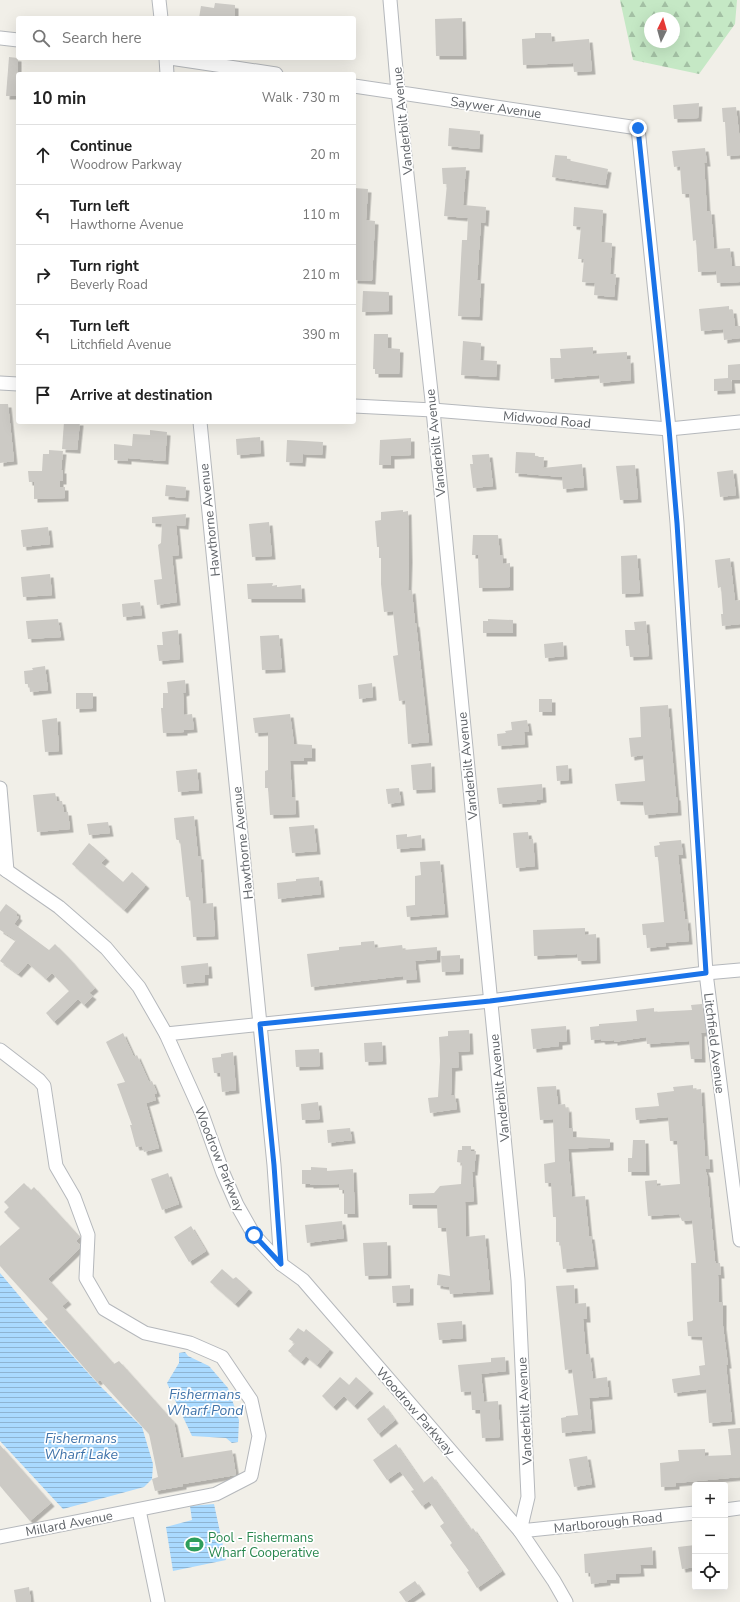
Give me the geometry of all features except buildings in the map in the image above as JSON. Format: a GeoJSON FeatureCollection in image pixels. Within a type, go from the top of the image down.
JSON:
{"type":"FeatureCollection","features":[{"type":"Feature","properties":{"kind":"street"},"geometry":{"type":"LineString","coordinates":[[159,0],[161,16]]}},
{"type":"Feature","properties":{"kind":"street","name":"Vanderbilt Avenue"},"geometry":{"type":"LineString","coordinates":[[390,0],[398,92],[433,410],[518,1280],[528,1497],[520,1531]]}},
{"type":"Feature","properties":{"kind":"street"},"geometry":{"type":"LineString","coordinates":[[0,38],[16,40]]}},
{"type":"Feature","properties":{"kind":"street"},"geometry":{"type":"LineString","coordinates":[[166,60],[167,72]]}},
{"type":"Feature","properties":{"kind":"street"},"geometry":{"type":"LineString","coordinates":[[183,60],[263,72]]}},
{"type":"Feature","properties":{"kind":"street","name":"Saywer Avenue"},"geometry":{"type":"LineString","coordinates":[[356,86],[638,128]]}},
{"type":"Feature","properties":{"kind":"street","name":"Litchfield Avenue"},"geometry":{"type":"LineString","coordinates":[[638,128],[669,429],[677,523],[706,973],[740,1240]]}},
{"type":"Feature","properties":{"kind":"street"},"geometry":{"type":"LineString","coordinates":[[0,383],[16,384]]}},
{"type":"Feature","properties":{"kind":"street","name":"Midwood Road"},"geometry":{"type":"LineString","coordinates":[[356,406],[433,410],[669,429],[740,422]]}},
{"type":"Feature","properties":{"kind":"street","name":"Hawthorne Avenue"},"geometry":{"type":"LineString","coordinates":[[200,424],[274,1165],[281,1264]]}},
{"type":"Feature","properties":{"kind":"street"},"geometry":{"type":"LineString","coordinates":[[0,788],[4,869]]}},
{"type":"Feature","properties":{"kind":"street","name":"Woodrow Parkway"},"geometry":{"type":"LineString","coordinates":[[4,869],[59,907],[106,948],[139,987],[166,1034],[202,1114],[223,1173],[237,1205],[254,1235],[281,1264],[303,1280],[520,1531],[554,1581],[566,1602]]}},
{"type":"Feature","properties":{"kind":"street"},"geometry":{"type":"LineString","coordinates":[[166,1034],[490,1001],[706,973],[740,970]]}},
{"type":"Feature","properties":{"kind":"street","name":"Millard Avenue"},"geometry":{"type":"LineString","coordinates":[[0,1050],[24,1068],[44,1086],[56,1166],[74,1197],[88,1235],[86,1278],[104,1309],[145,1333],[190,1344],[222,1358],[250,1400],[259,1436],[251,1476],[216,1494],[0,1537]]}},
{"type":"Feature","properties":{"kind":"street"},"geometry":{"type":"LineString","coordinates":[[728,1510],[740,1508]]}},
{"type":"Feature","properties":{"kind":"street"},"geometry":{"type":"LineString","coordinates":[[139,1510],[158,1602]]}},
{"type":"Feature","properties":{"kind":"street","name":"Marlborough Road"},"geometry":{"type":"LineString","coordinates":[[520,1531],[692,1513]]}},
{"type":"Feature","properties":{"kind":"green space"},"geometry":{"type":"Polygon","coordinates":[[[620,0],[737,0],[735,24],[699,74],[633,60],[620,0]]]}},
{"type":"Feature","properties":{"kind":"water","name":"Fishermans Wharf Lake"},"geometry":{"type":"Polygon","coordinates":[[[0,1273],[38,1318],[99,1385],[142,1427],[153,1464],[152,1479],[144,1487],[63,1509],[0,1441],[0,1273]]]}},
{"type":"Feature","properties":{"kind":"water","name":"Fishermans Wharf Pond"},"geometry":{"type":"Polygon","coordinates":[[[185,1352],[188,1356],[209,1366],[228,1388],[239,1420],[238,1442],[232,1443],[226,1438],[192,1436],[167,1383],[179,1363],[179,1353],[185,1352]]]}},
{"type":"Feature","properties":{"kind":"water","name":"Pool - Fishermans Wharf Cooperative"},"geometry":{"type":"Polygon","coordinates":[[[214,1504],[226,1560],[173,1571],[166,1527],[192,1520],[190,1506],[214,1504]]]}},
{"type":"Feature","properties":{"kind":"place","name":"Pool - Fishermans Wharf Cooperative"},"geometry":{"type":"Point","coordinates":[195,1544]}},
{"type":"Feature","properties":{"kind":"route"},"geometry":{"type":"LineString","coordinates":[[254,1235],[281,1264],[274,1165],[260,1024],[490,1001],[706,973],[677,523],[669,429],[638,128]]}}]}
